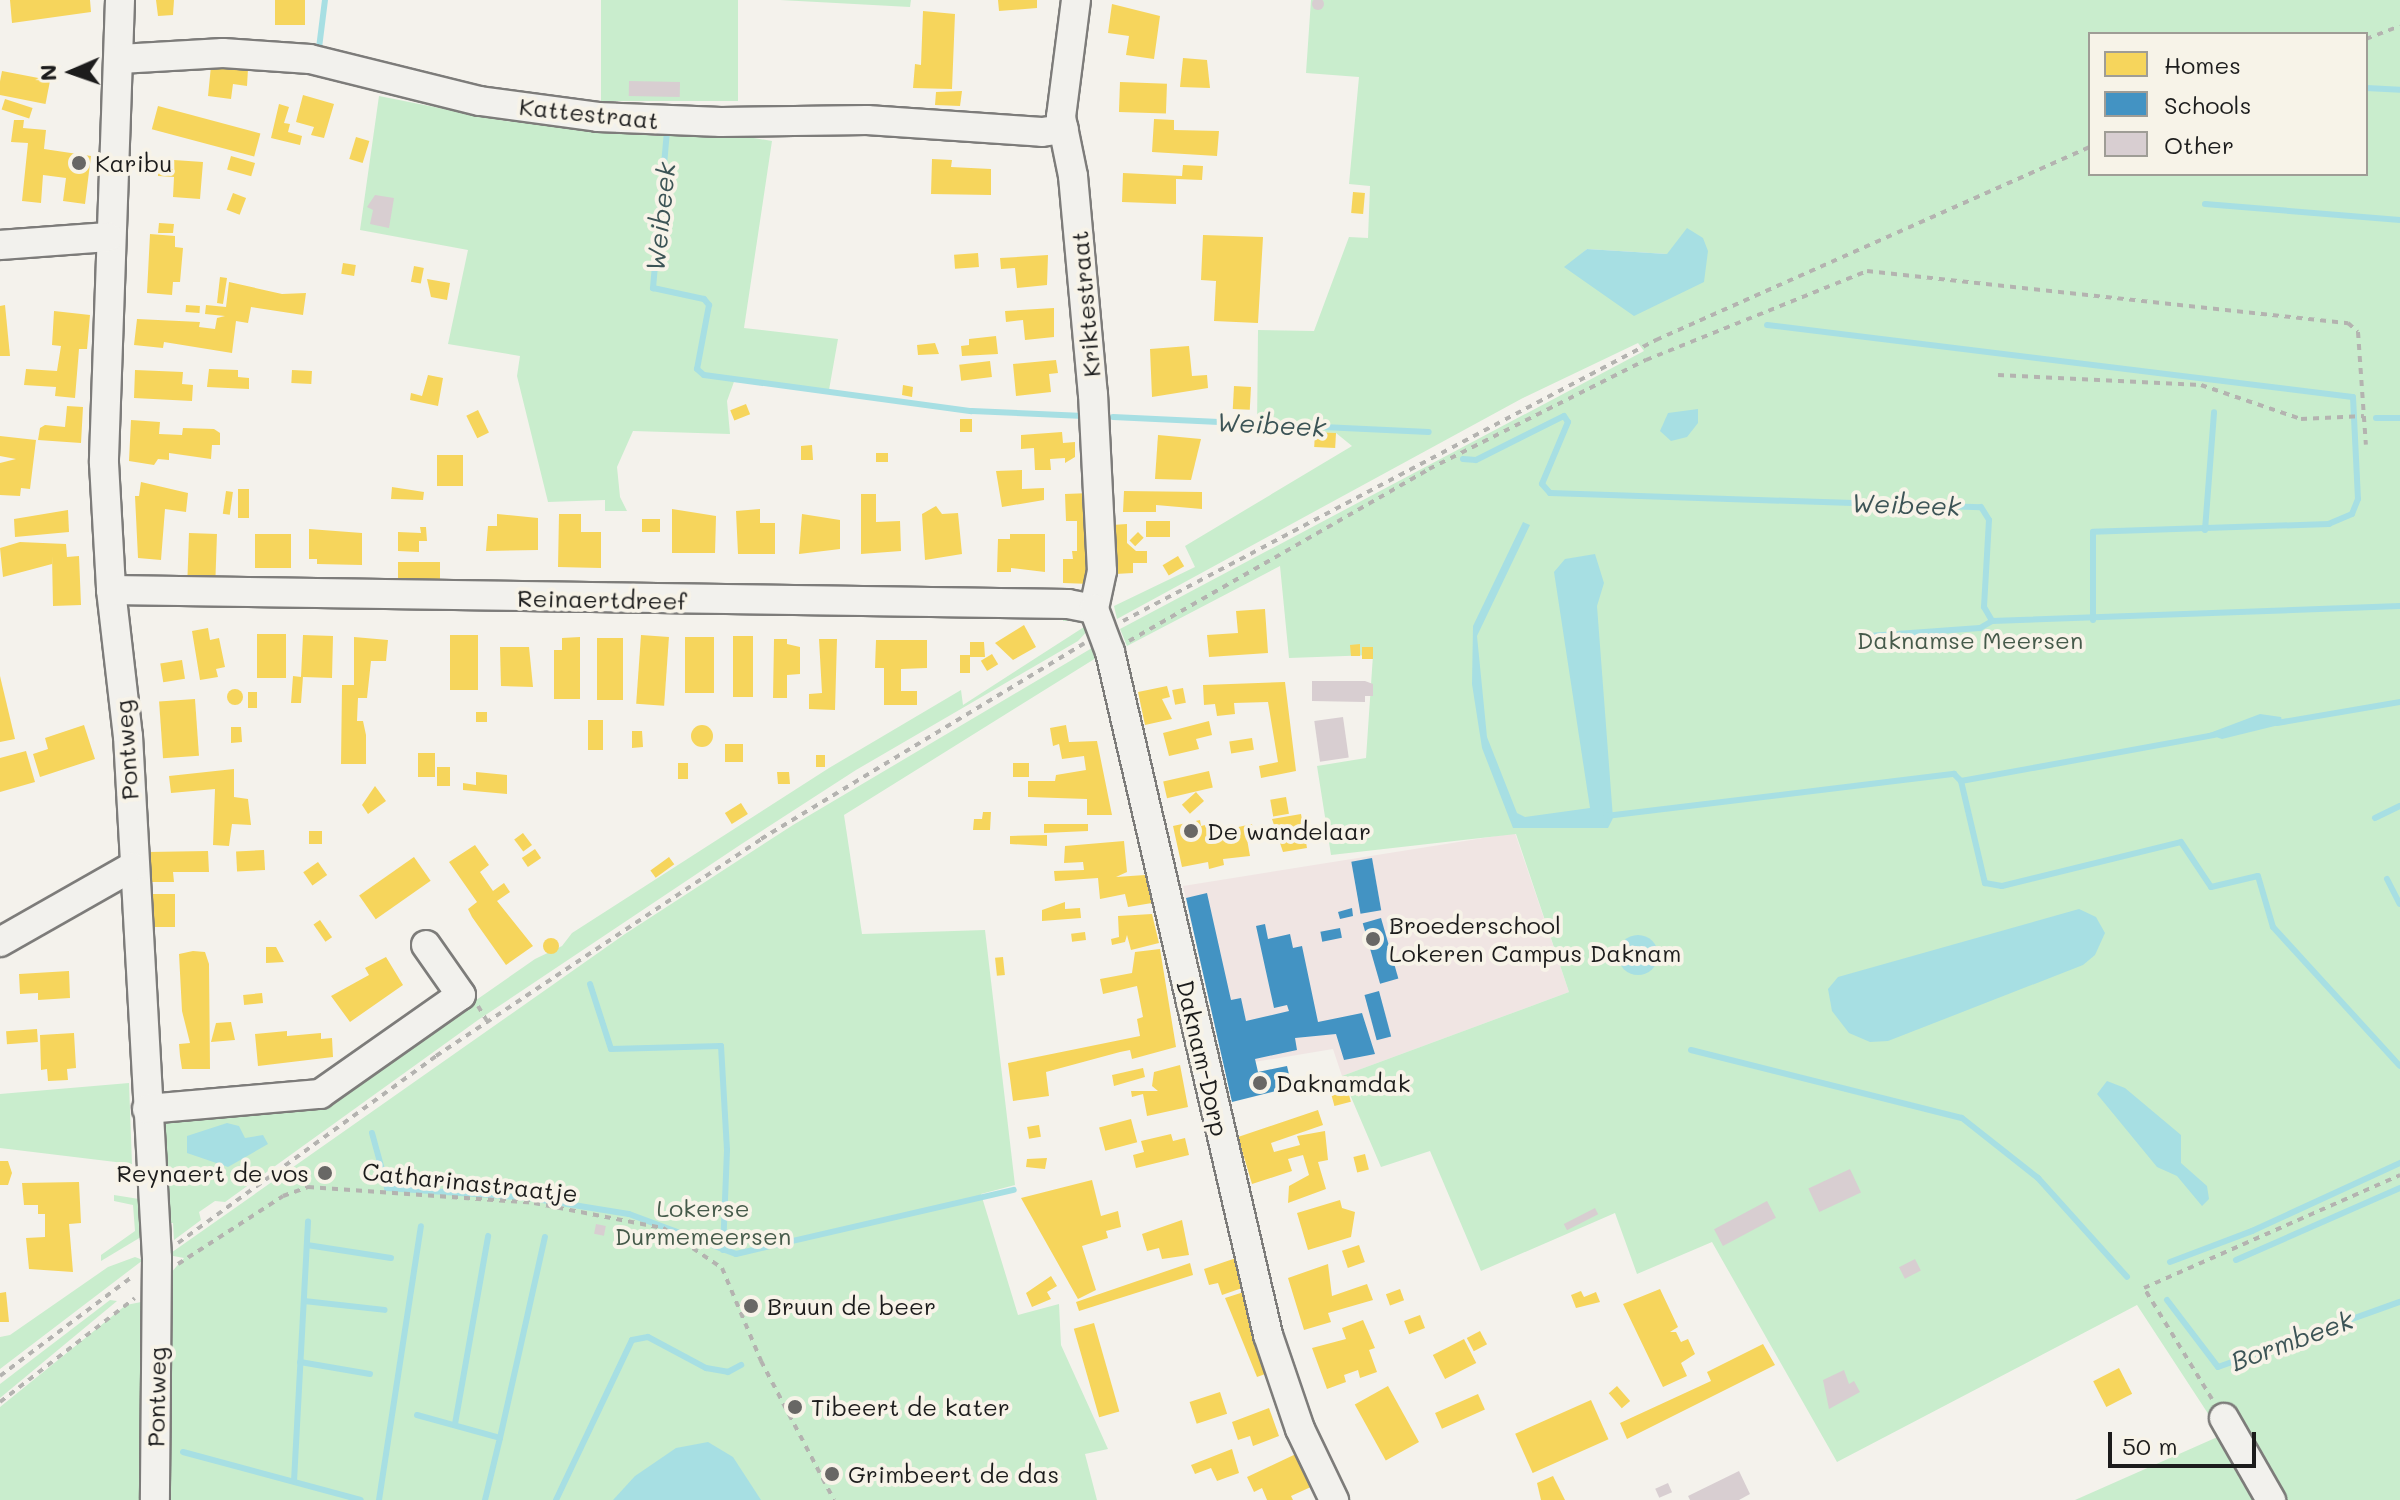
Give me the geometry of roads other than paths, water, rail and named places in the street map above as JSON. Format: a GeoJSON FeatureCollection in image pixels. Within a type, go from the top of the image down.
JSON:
{"type":"FeatureCollection","features":[{"type":"Feature","properties":{"kind":"street","name":"Pontweg"},"geometry":{"type":"LineString","coordinates":[[120,0],[120,59],[108,237],[104,463],[111,590],[128,736],[132,867],[157,1258],[155,1500]]}},
{"type":"Feature","properties":{"kind":"street","name":"Kriktestraat"},"geometry":{"type":"LineString","coordinates":[[1076,0],[1064,129],[1093,394],[1103,631]]}},
{"type":"Feature","properties":{"kind":"street","name":"Kattestraat"},"geometry":{"type":"LineString","coordinates":[[120,59],[223,53],[310,59],[480,101],[598,117],[721,122],[867,120],[1042,132],[1064,129]]}},
{"type":"Feature","properties":{"kind":"street"},"geometry":{"type":"LineString","coordinates":[[0,245],[108,237]]}},
{"type":"Feature","properties":{"kind":"street","name":"Reinaertdreef"},"geometry":{"type":"LineString","coordinates":[[111,590],[1068,604],[1103,631]]}},
{"type":"Feature","properties":{"kind":"street","name":"Daknam-Dorp"},"geometry":{"type":"LineString","coordinates":[[1103,631],[1268,1335],[1300,1429],[1334,1500]]}},
{"type":"Feature","properties":{"kind":"street"},"geometry":{"type":"LineString","coordinates":[[0,942],[132,867]]}},
{"type":"Feature","properties":{"kind":"street"},"geometry":{"type":"LineString","coordinates":[[147,1109],[320,1094],[461,995],[426,945]]}},
{"type":"Feature","properties":{"kind":"street"},"geometry":{"type":"LineString","coordinates":[[2224,1418],[2271,1500]]}},
{"type":"Feature","properties":{"kind":"water"},"geometry":{"type":"Polygon","coordinates":[[[1687,228],[1703,238],[1708,251],[1704,282],[1634,316],[1564,267],[1587,249],[1667,254],[1687,228]]]}},
{"type":"Feature","properties":{"kind":"water"},"geometry":{"type":"Polygon","coordinates":[[[1698,409],[1698,423],[1687,437],[1671,441],[1660,431],[1668,413],[1698,409]]]}},
{"type":"Feature","properties":{"kind":"water"},"geometry":{"type":"Polygon","coordinates":[[[1523,522],[1530,525],[1477,636],[1487,737],[1517,813],[1525,817],[1590,808],[1554,572],[1565,559],[1595,554],[1604,583],[1597,606],[1613,818],[1608,828],[1513,828],[1482,748],[1472,684],[1473,626],[1523,522]]]}},
{"type":"Feature","properties":{"kind":"water"},"geometry":{"type":"Polygon","coordinates":[[[2260,714],[2281,717],[2283,724],[2222,739],[2207,734],[2260,714]]]}},
{"type":"Feature","properties":{"kind":"water"},"geometry":{"type":"Polygon","coordinates":[[[2079,909],[2096,917],[2105,933],[2095,955],[2083,965],[1888,1041],[1870,1042],[1849,1033],[1832,1011],[1828,989],[1838,977],[2079,909]]]}},
{"type":"Feature","properties":{"kind":"water"},"geometry":{"type":"Polygon","coordinates":[[[1638,935],[1652,941],[1658,955],[1652,969],[1638,975],[1624,969],[1618,955],[1624,941],[1638,935]]]}},
{"type":"Feature","properties":{"kind":"water"},"geometry":{"type":"Polygon","coordinates":[[[2107,1081],[2125,1088],[2181,1135],[2181,1163],[2207,1186],[2209,1199],[2202,1206],[2177,1176],[2157,1167],[2097,1094],[2107,1081]]]}},
{"type":"Feature","properties":{"kind":"water"},"geometry":{"type":"Polygon","coordinates":[[[227,1123],[239,1126],[245,1138],[263,1135],[268,1144],[228,1167],[187,1153],[187,1136],[227,1123]]]}},
{"type":"Feature","properties":{"kind":"water"},"geometry":{"type":"Polygon","coordinates":[[[708,1442],[733,1457],[761,1500],[613,1500],[635,1476],[676,1448],[708,1442]]]}},
{"type":"Feature","properties":{"kind":"waterway","name":"Weibeek"},"geometry":{"type":"LineString","coordinates":[[319,48],[325,0]]}},
{"type":"Feature","properties":{"kind":"waterway"},"geometry":{"type":"LineString","coordinates":[[2368,88],[2400,90]]}},
{"type":"Feature","properties":{"kind":"waterway","name":"Weibeek"},"geometry":{"type":"LineString","coordinates":[[667,131],[653,288],[704,299],[709,305],[697,369],[704,375],[972,411],[1084,416]]}},
{"type":"Feature","properties":{"kind":"waterway"},"geometry":{"type":"LineString","coordinates":[[2205,204],[2400,220]]}},
{"type":"Feature","properties":{"kind":"waterway"},"geometry":{"type":"LineString","coordinates":[[1767,325],[2353,397],[2358,499],[2352,514],[2329,524],[2093,532],[2093,620]]}},
{"type":"Feature","properties":{"kind":"waterway"},"geometry":{"type":"LineString","coordinates":[[2205,530],[2214,412]]}},
{"type":"Feature","properties":{"kind":"waterway","name":"Weibeek"},"geometry":{"type":"LineString","coordinates":[[1463,459],[1476,460],[1564,416],[1568,422],[1542,484],[1550,493],[1981,507],[1989,520],[1984,607],[1992,621],[2400,606]]}},
{"type":"Feature","properties":{"kind":"waterway","name":"Weibeek"},"geometry":{"type":"LineString","coordinates":[[1113,417],[1429,432]]}},
{"type":"Feature","properties":{"kind":"waterway"},"geometry":{"type":"LineString","coordinates":[[2376,418],[2400,418]]}},
{"type":"Feature","properties":{"kind":"waterway"},"geometry":{"type":"LineString","coordinates":[[1869,636],[1980,628],[1992,621]]}},
{"type":"Feature","properties":{"kind":"waterway"},"geometry":{"type":"LineString","coordinates":[[2277,723],[2400,702]]}},
{"type":"Feature","properties":{"kind":"waterway"},"geometry":{"type":"LineString","coordinates":[[1961,781],[2215,735]]}},
{"type":"Feature","properties":{"kind":"waterway"},"geometry":{"type":"LineString","coordinates":[[1606,816],[1954,774],[1961,781],[1985,883],[2002,886],[2181,842],[2211,887],[2258,876],[2273,927],[2400,1066]]}},
{"type":"Feature","properties":{"kind":"waterway"},"geometry":{"type":"LineString","coordinates":[[2375,818],[2400,806]]}},
{"type":"Feature","properties":{"kind":"waterway"},"geometry":{"type":"LineString","coordinates":[[2387,879],[2400,904]]}},
{"type":"Feature","properties":{"kind":"waterway"},"geometry":{"type":"LineString","coordinates":[[590,984],[611,1049],[721,1046],[727,1150],[723,1250]]}},
{"type":"Feature","properties":{"kind":"waterway"},"geometry":{"type":"LineString","coordinates":[[1691,1050],[1962,1118],[2038,1178],[2127,1277]]}},
{"type":"Feature","properties":{"kind":"waterway"},"geometry":{"type":"LineString","coordinates":[[372,1133],[387,1188],[530,1198],[629,1214],[736,1254],[1014,1190]]}},
{"type":"Feature","properties":{"kind":"waterway"},"geometry":{"type":"LineString","coordinates":[[2170,1262],[2252,1231],[2400,1163]]}},
{"type":"Feature","properties":{"kind":"waterway"},"geometry":{"type":"LineString","coordinates":[[2236,1260],[2400,1188]]}},
{"type":"Feature","properties":{"kind":"waterway"},"geometry":{"type":"LineString","coordinates":[[294,1481],[308,1221]]}},
{"type":"Feature","properties":{"kind":"waterway"},"geometry":{"type":"LineString","coordinates":[[379,1500],[421,1226]]}},
{"type":"Feature","properties":{"kind":"waterway"},"geometry":{"type":"LineString","coordinates":[[455,1424],[488,1236]]}},
{"type":"Feature","properties":{"kind":"waterway"},"geometry":{"type":"LineString","coordinates":[[500,1438],[545,1237]]}},
{"type":"Feature","properties":{"kind":"waterway"},"geometry":{"type":"LineString","coordinates":[[307,1245],[391,1258]]}},
{"type":"Feature","properties":{"kind":"waterway","name":"Bormbeek"},"geometry":{"type":"LineString","coordinates":[[2167,1300],[2218,1367],[2400,1302]]}},
{"type":"Feature","properties":{"kind":"waterway"},"geometry":{"type":"LineString","coordinates":[[304,1301],[385,1310]]}},
{"type":"Feature","properties":{"kind":"waterway"},"geometry":{"type":"LineString","coordinates":[[556,1500],[632,1340],[648,1337],[706,1368],[728,1372],[741,1365]]}},
{"type":"Feature","properties":{"kind":"waterway"},"geometry":{"type":"LineString","coordinates":[[300,1362],[370,1374]]}},
{"type":"Feature","properties":{"kind":"waterway"},"geometry":{"type":"LineString","coordinates":[[417,1415],[500,1438],[485,1500]]}},
{"type":"Feature","properties":{"kind":"waterway"},"geometry":{"type":"LineString","coordinates":[[183,1452],[361,1500]]}},
{"type":"Feature","properties":{"kind":"place","name":"Karibu"},"geometry":{"type":"Point","coordinates":[79,163]}},
{"type":"Feature","properties":{"kind":"place","name":"De wandelaar"},"geometry":{"type":"Point","coordinates":[1191,831]}},
{"type":"Feature","properties":{"kind":"place","name":"Broederschool Lokeren Campus Daknam"},"geometry":{"type":"Point","coordinates":[1373,939]}},
{"type":"Feature","properties":{"kind":"place","name":"Daknamdak"},"geometry":{"type":"Point","coordinates":[1260,1083]}},
{"type":"Feature","properties":{"kind":"place","name":"Reynaert de vos"},"geometry":{"type":"Point","coordinates":[325,1173]}},
{"type":"Feature","properties":{"kind":"place","name":"Bruun de beer"},"geometry":{"type":"Point","coordinates":[751,1306]}},
{"type":"Feature","properties":{"kind":"place","name":"Tibeert de kater"},"geometry":{"type":"Point","coordinates":[795,1407]}},
{"type":"Feature","properties":{"kind":"place","name":"Grimbeert de das"},"geometry":{"type":"Point","coordinates":[832,1474]}},
{"type":"Feature","properties":{"kind":"park label","name":"Daknamse Meersen"},"geometry":{"type":"Point","coordinates":[1970,640]}},
{"type":"Feature","properties":{"kind":"park label","name":"Lokerse Durmemeersen"},"geometry":{"type":"Point","coordinates":[703,1222]}}]}
